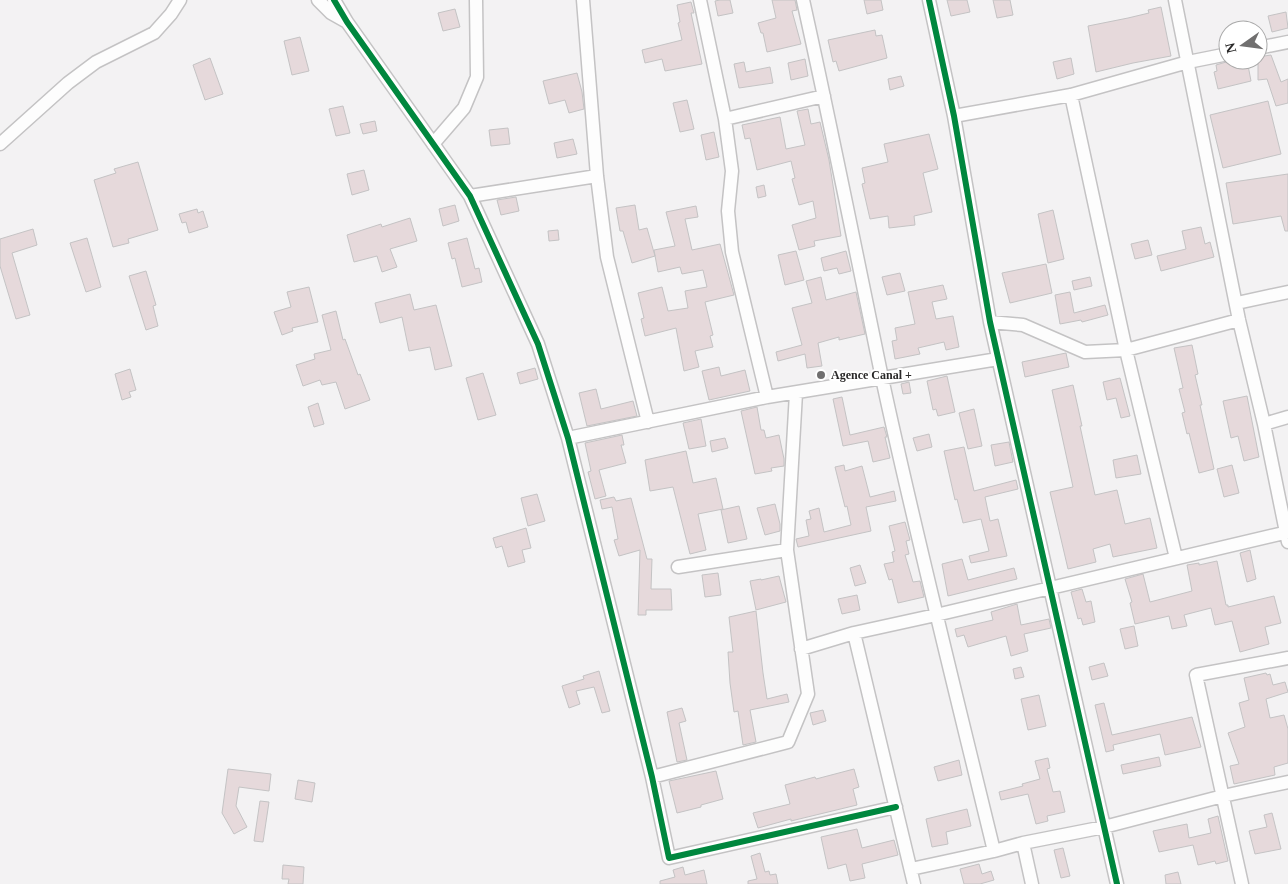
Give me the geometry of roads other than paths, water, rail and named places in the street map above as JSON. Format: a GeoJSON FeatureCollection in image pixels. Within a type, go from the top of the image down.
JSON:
{"type":"FeatureCollection","features":[{"type":"Feature","properties":{"kind":"street"},"geometry":{"type":"LineString","coordinates":[[0,144],[68,83],[96,62],[154,33],[171,14],[180,0]]}},
{"type":"Feature","properties":{"kind":"street"},"geometry":{"type":"LineString","coordinates":[[318,0],[331,13],[346,22]]}},
{"type":"Feature","properties":{"kind":"street"},"geometry":{"type":"LineString","coordinates":[[334,0],[346,22],[470,196],[538,344],[568,438],[652,777],[669,858],[896,807]]}},
{"type":"Feature","properties":{"kind":"street"},"geometry":{"type":"LineString","coordinates":[[434,144],[464,108],[477,77],[476,0]]}},
{"type":"Feature","properties":{"kind":"street"},"geometry":{"type":"LineString","coordinates":[[583,0],[597,176],[608,257],[648,422]]}},
{"type":"Feature","properties":{"kind":"street"},"geometry":{"type":"LineString","coordinates":[[700,0],[725,119],[732,171],[728,211],[732,252],[767,397]]}},
{"type":"Feature","properties":{"kind":"street"},"geometry":{"type":"LineString","coordinates":[[803,0],[883,379],[936,615],[994,851]]}},
{"type":"Feature","properties":{"kind":"street"},"geometry":{"type":"LineString","coordinates":[[928,0],[954,116],[990,322],[1117,884]]}},
{"type":"Feature","properties":{"kind":"street"},"geometry":{"type":"LineString","coordinates":[[801,649],[854,633],[1176,558],[1287,535],[1264,424],[1239,320],[1175,0]]}},
{"type":"Feature","properties":{"kind":"street"},"geometry":{"type":"LineString","coordinates":[[1268,46],[1288,42]]}},
{"type":"Feature","properties":{"kind":"street"},"geometry":{"type":"LineString","coordinates":[[954,116],[1071,95],[1188,62],[1218,56]]}},
{"type":"Feature","properties":{"kind":"street"},"geometry":{"type":"LineString","coordinates":[[1071,95],[1126,350],[1176,558]]}},
{"type":"Feature","properties":{"kind":"street"},"geometry":{"type":"LineString","coordinates":[[725,119],[824,96]]}},
{"type":"Feature","properties":{"kind":"street"},"geometry":{"type":"LineString","coordinates":[[470,196],[597,176]]}},
{"type":"Feature","properties":{"kind":"street"},"geometry":{"type":"LineString","coordinates":[[1237,303],[1288,292]]}},
{"type":"Feature","properties":{"kind":"street"},"geometry":{"type":"LineString","coordinates":[[990,322],[1023,325],[1086,352],[1126,350],[1239,320]]}},
{"type":"Feature","properties":{"kind":"street"},"geometry":{"type":"LineString","coordinates":[[568,438],[767,397],[998,359]]}},
{"type":"Feature","properties":{"kind":"street"},"geometry":{"type":"LineString","coordinates":[[652,777],[788,742],[808,694],[787,550],[796,393]]}},
{"type":"Feature","properties":{"kind":"street"},"geometry":{"type":"LineString","coordinates":[[1264,424],[1288,418]]}},
{"type":"Feature","properties":{"kind":"street"},"geometry":{"type":"LineString","coordinates":[[678,567],[787,550]]}},
{"type":"Feature","properties":{"kind":"street"},"geometry":{"type":"LineString","coordinates":[[854,633],[914,884]]}},
{"type":"Feature","properties":{"kind":"street"},"geometry":{"type":"LineString","coordinates":[[1242,884],[1196,675],[1288,658]]}},
{"type":"Feature","properties":{"kind":"street"},"geometry":{"type":"LineString","coordinates":[[911,870],[1023,843],[1104,827],[1223,796],[1288,782]]}},
{"type":"Feature","properties":{"kind":"street"},"geometry":{"type":"LineString","coordinates":[[1023,843],[1032,884]]}},
{"type":"Feature","properties":{"kind":"place","name":"Agence Canal +"},"geometry":{"type":"Point","coordinates":[821,375]}}]}
